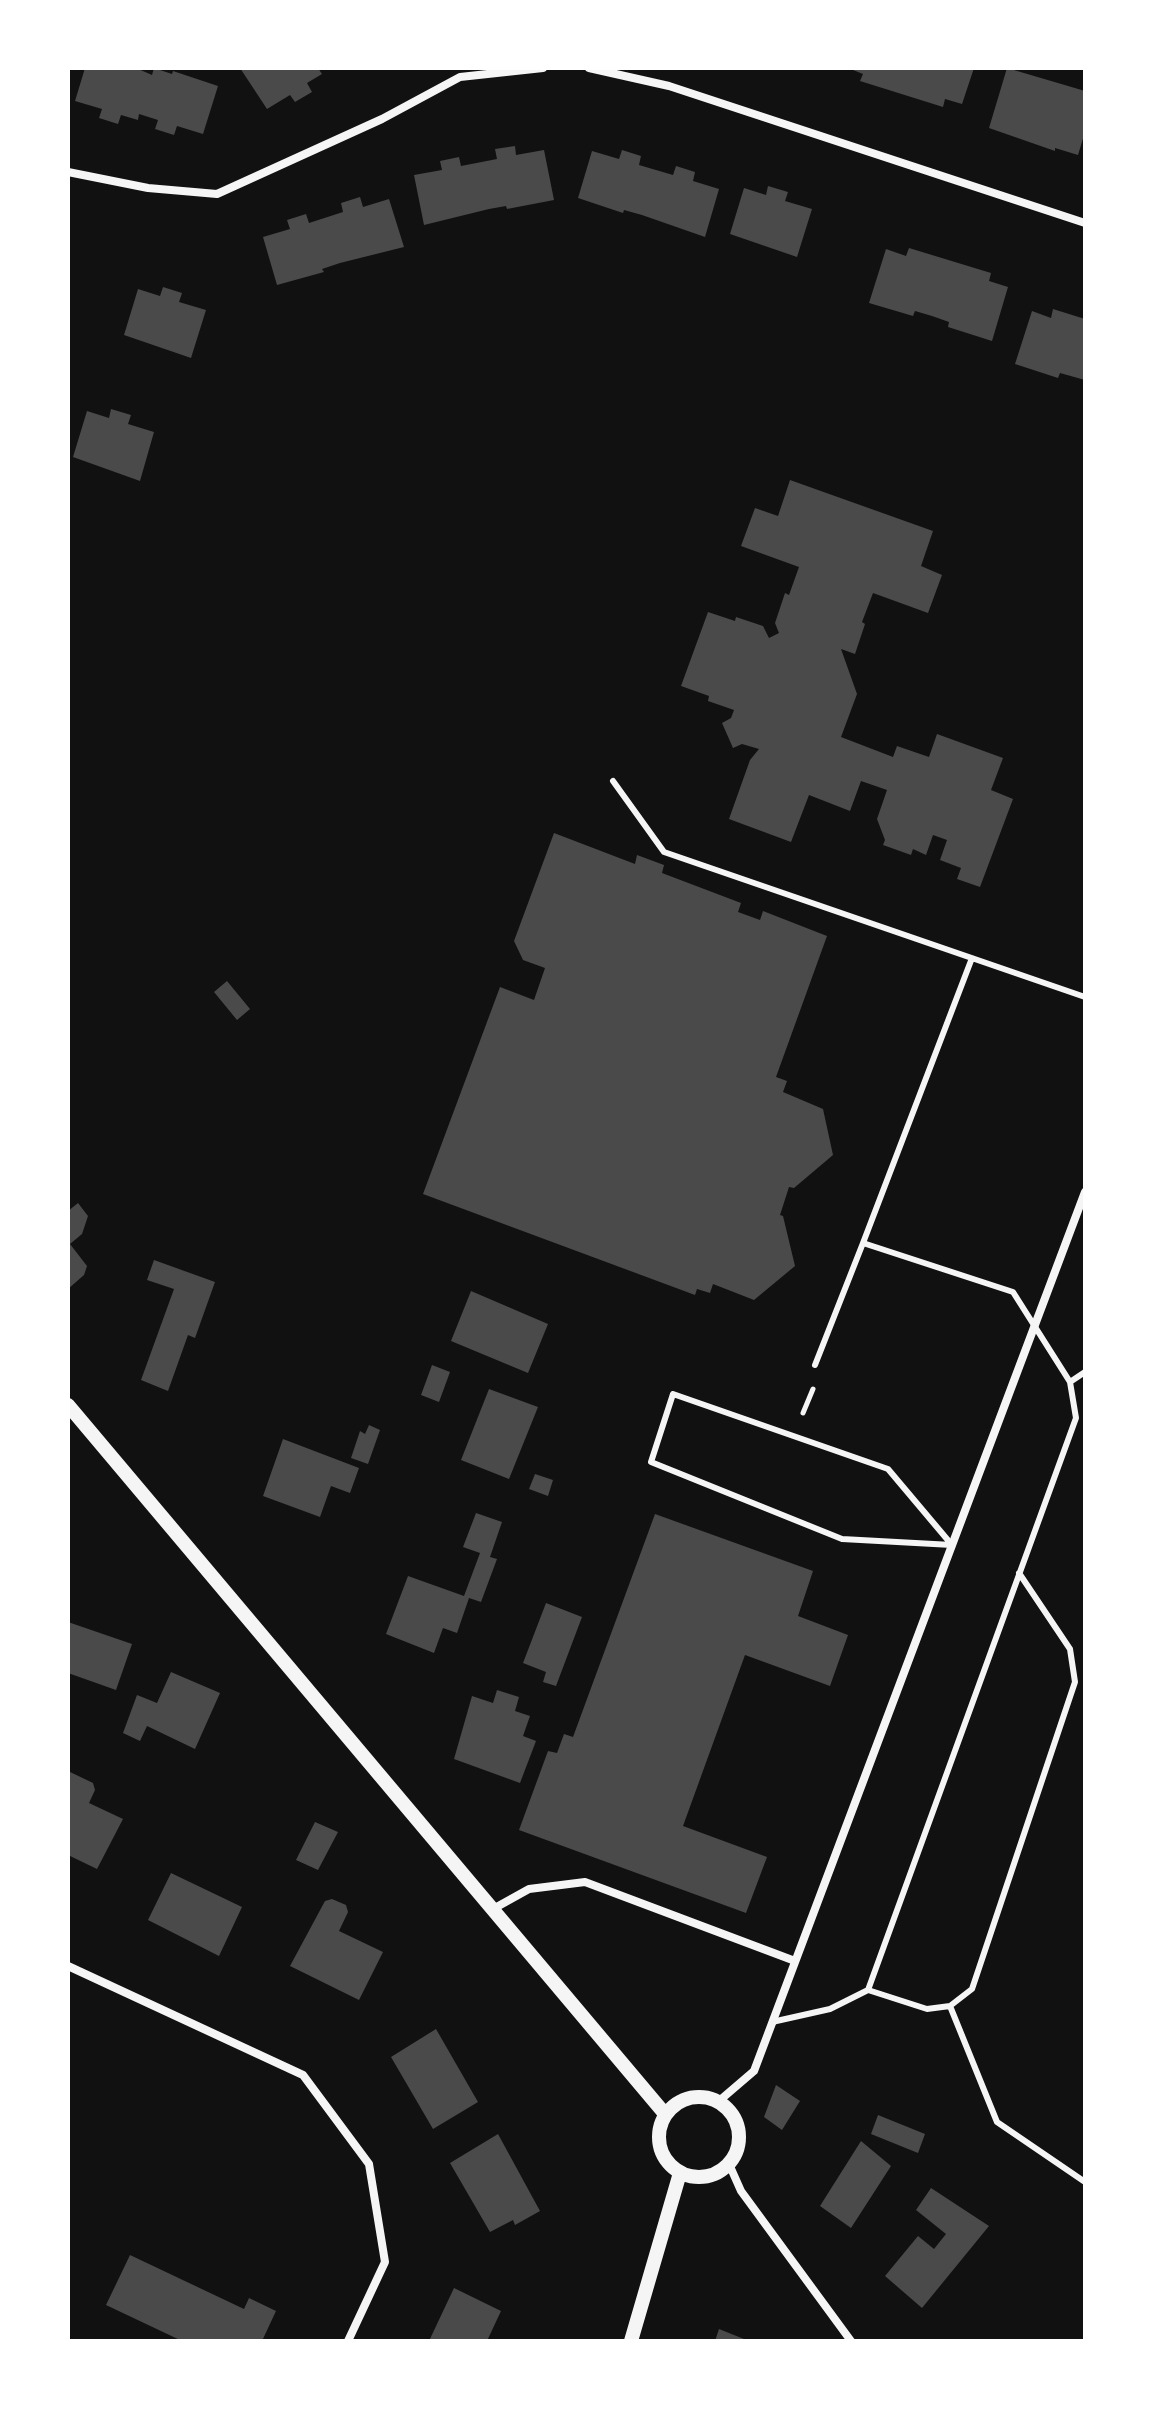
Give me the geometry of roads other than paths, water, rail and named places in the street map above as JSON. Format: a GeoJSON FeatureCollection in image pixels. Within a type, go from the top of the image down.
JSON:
{"type":"FeatureCollection","features":[{"type":"Feature","properties":{"kind":"street"},"geometry":{"type":"LineString","coordinates":[[68,172],[148,188],[217,194],[382,119],[460,77],[543,68]]}},
{"type":"Feature","properties":{"kind":"street"},"geometry":{"type":"LineString","coordinates":[[589,68],[669,86],[1085,223]]}},
{"type":"Feature","properties":{"kind":"street"},"geometry":{"type":"LineString","coordinates":[[719,2101],[754,2071],[1085,1192]]}},
{"type":"Feature","properties":{"kind":"street"},"geometry":{"type":"LineString","coordinates":[[68,1405],[665,2114]]}},
{"type":"Feature","properties":{"kind":"street"},"geometry":{"type":"LineString","coordinates":[[493,1909],[529,1889],[585,1882],[795,1961]]}},
{"type":"Feature","properties":{"kind":"street"},"geometry":{"type":"LineString","coordinates":[[68,1966],[303,2075],[369,2164],[385,2262],[348,2341]]}},
{"type":"Feature","properties":{"kind":"street"},"geometry":{"type":"LineString","coordinates":[[695,2096],[719,2101],[728,2109],[739,2130],[736,2154],[719,2172],[706,2177],[680,2173],[662,2153],[658,2140],[659,2126],[665,2114],[684,2099],[695,2096]]}},
{"type":"Feature","properties":{"kind":"street"},"geometry":{"type":"LineString","coordinates":[[729,2164],[741,2191],[851,2341]]}},
{"type":"Feature","properties":{"kind":"street"},"geometry":{"type":"LineString","coordinates":[[631,2341],[680,2173]]}},
{"type":"Feature","properties":{"kind":"lane"},"geometry":{"type":"LineString","coordinates":[[613,781],[664,852],[1085,997]]}},
{"type":"Feature","properties":{"kind":"lane"},"geometry":{"type":"LineString","coordinates":[[815,1365],[972,958]]}},
{"type":"Feature","properties":{"kind":"lane"},"geometry":{"type":"LineString","coordinates":[[772,2022],[830,2009],[868,1990],[1076,1418],[1070,1382],[1013,1292],[863,1243]]}},
{"type":"Feature","properties":{"kind":"lane"},"geometry":{"type":"LineString","coordinates":[[1070,1382],[1085,1372]]}},
{"type":"Feature","properties":{"kind":"lane"},"geometry":{"type":"LineString","coordinates":[[673,1394],[888,1469],[952,1545],[842,1539],[651,1462],[673,1394]]}},
{"type":"Feature","properties":{"kind":"lane"},"geometry":{"type":"LineString","coordinates":[[868,1990],[927,2009],[950,2006],[972,1989],[1075,1682],[1070,1649],[1019,1573]]}},
{"type":"Feature","properties":{"kind":"lane"},"geometry":{"type":"LineString","coordinates":[[950,2006],[997,2122],[1085,2182]]}}]}
